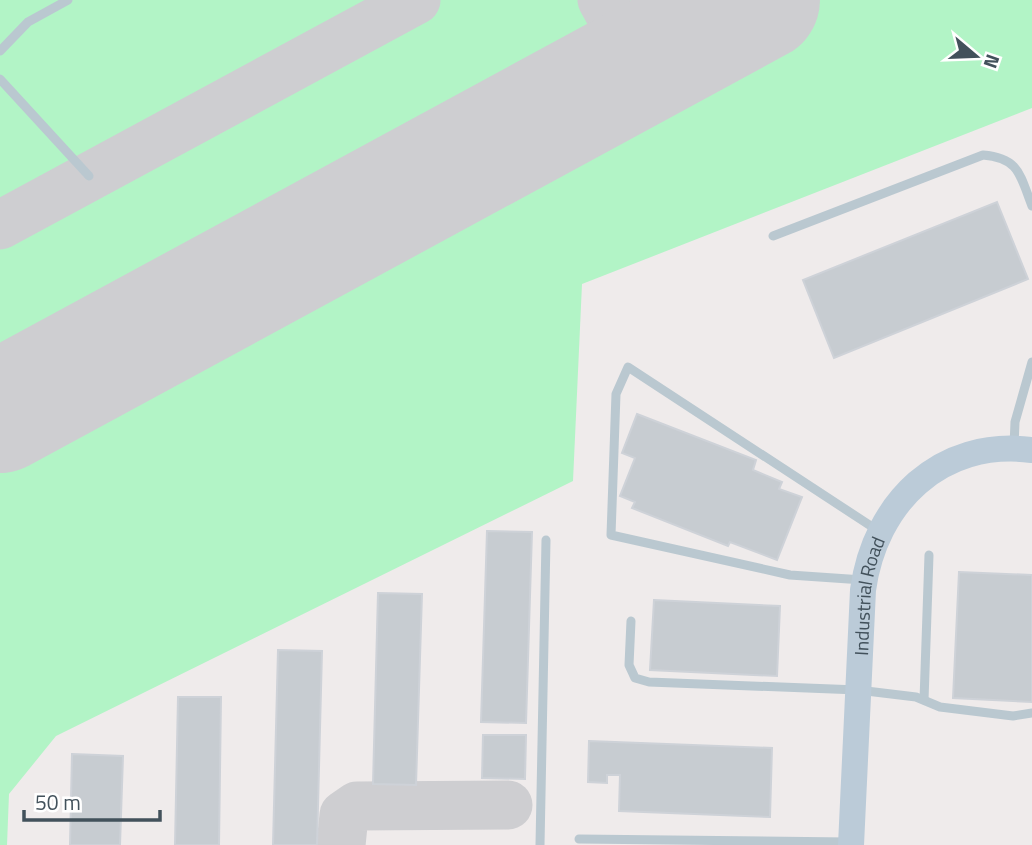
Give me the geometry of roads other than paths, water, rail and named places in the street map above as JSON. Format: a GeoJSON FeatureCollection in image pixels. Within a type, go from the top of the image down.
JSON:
{"type":"FeatureCollection","features":[{"type":"Feature","properties":{"kind":"street","name":"Industrial Road"},"geometry":{"type":"LineString","coordinates":[[851,844],[864,580],[878,531],[905,494],[929,473],[964,456],[1023,449]]}},
{"type":"Feature","properties":{"kind":"lane"},"geometry":{"type":"LineString","coordinates":[[0,51],[27,22],[68,0]]}},
{"type":"Feature","properties":{"kind":"lane"},"geometry":{"type":"LineString","coordinates":[[0,79],[89,176]]}},
{"type":"Feature","properties":{"kind":"lane"},"geometry":{"type":"LineString","coordinates":[[773,236],[984,155],[1003,157],[1016,167],[1032,206]]}},
{"type":"Feature","properties":{"kind":"lane"},"geometry":{"type":"LineString","coordinates":[[1023,449],[1015,422],[1032,362]]}},
{"type":"Feature","properties":{"kind":"lane"},"geometry":{"type":"LineString","coordinates":[[864,580],[790,575],[611,535],[616,394],[628,367],[878,531]]}},
{"type":"Feature","properties":{"kind":"lane"},"geometry":{"type":"LineString","coordinates":[[540,845],[546,540]]}},
{"type":"Feature","properties":{"kind":"lane"},"geometry":{"type":"LineString","coordinates":[[924,700],[929,555]]}},
{"type":"Feature","properties":{"kind":"lane"},"geometry":{"type":"LineString","coordinates":[[631,621],[629,664],[635,678],[649,682],[858,690],[924,700],[940,708],[1013,716],[1032,713]]}},
{"type":"Feature","properties":{"kind":"lane"},"geometry":{"type":"LineString","coordinates":[[579,839],[851,844]]}}]}
